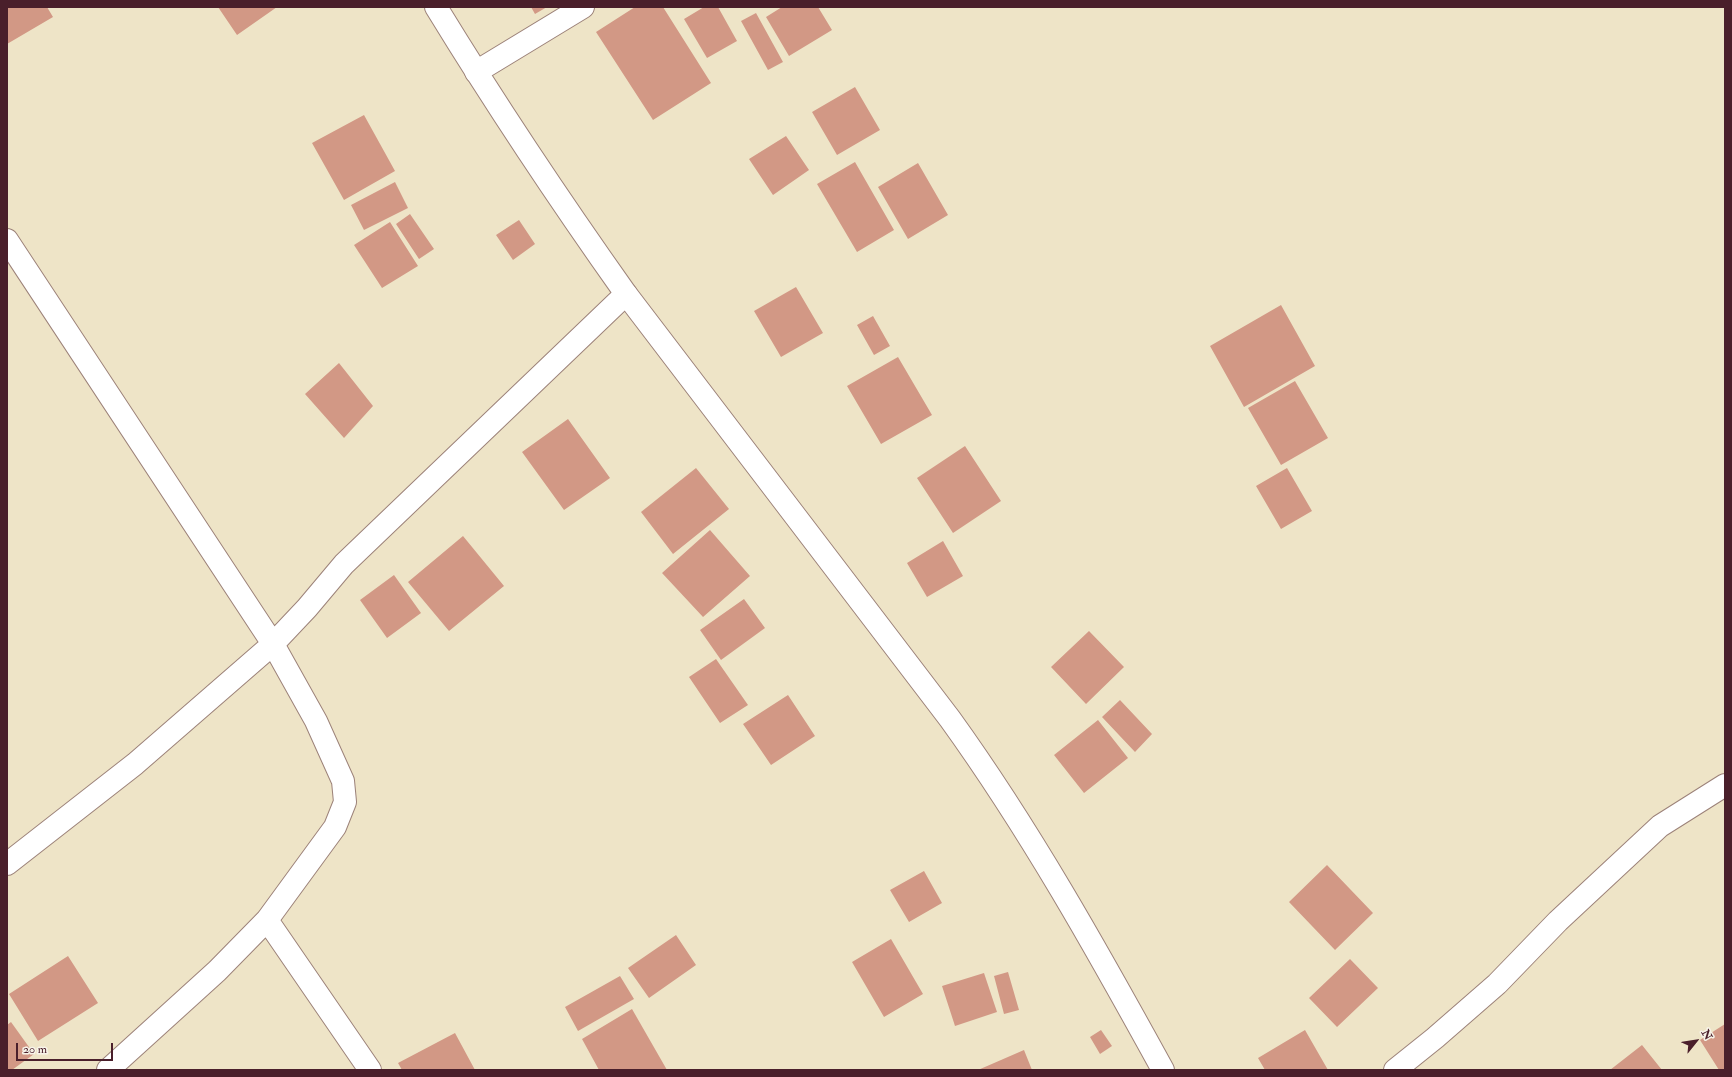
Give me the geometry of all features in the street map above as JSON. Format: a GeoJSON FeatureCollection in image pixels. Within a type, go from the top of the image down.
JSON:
{"type":"FeatureCollection","features":[{"type":"Feature","properties":{"kind":"street"},"geometry":{"type":"LineString","coordinates":[[436,7],[476,72],[626,294],[946,712],[983,764],[1106,965],[1163,1070]]}},
{"type":"Feature","properties":{"kind":"street"},"geometry":{"type":"LineString","coordinates":[[476,72],[582,7]]}},
{"type":"Feature","properties":{"kind":"street"},"geometry":{"type":"LineString","coordinates":[[7,240],[273,644],[316,721],[343,781],[344,802],[335,827],[267,920],[217,971],[108,1070]]}},
{"type":"Feature","properties":{"kind":"street"},"geometry":{"type":"LineString","coordinates":[[7,864],[135,764],[273,644],[307,608],[344,564],[626,294]]}},
{"type":"Feature","properties":{"kind":"street"},"geometry":{"type":"LineString","coordinates":[[1395,1070],[1496,984],[1558,922],[1660,826],[1725,785]]}},
{"type":"Feature","properties":{"kind":"street"},"geometry":{"type":"LineString","coordinates":[[267,920],[370,1070]]}},
{"type":"Feature","properties":{"kind":"building"},"geometry":{"type":"Polygon","coordinates":[[[7,7],[47,7],[53,17],[7,44],[7,7]]]}},
{"type":"Feature","properties":{"kind":"building"},"geometry":{"type":"Polygon","coordinates":[[[218,7],[277,7],[237,35],[218,7]]]}},
{"type":"Feature","properties":{"kind":"building"},"geometry":{"type":"Polygon","coordinates":[[[531,7],[547,7],[535,14],[531,7]]]}},
{"type":"Feature","properties":{"kind":"building"},"geometry":{"type":"Polygon","coordinates":[[[635,7],[663,7],[711,83],[653,120],[596,32],[635,7]]]}},
{"type":"Feature","properties":{"kind":"building"},"geometry":{"type":"Polygon","coordinates":[[[704,7],[718,7],[737,41],[707,58],[684,19],[704,7]]]}},
{"type":"Feature","properties":{"kind":"building"},"geometry":{"type":"Polygon","coordinates":[[[782,7],[818,7],[832,30],[789,56],[766,17],[782,7]]]}},
{"type":"Feature","properties":{"kind":"building"},"geometry":{"type":"Polygon","coordinates":[[[756,13],[783,62],[768,70],[741,21],[756,13]]]}},
{"type":"Feature","properties":{"kind":"building"},"geometry":{"type":"Polygon","coordinates":[[[855,87],[880,130],[837,155],[812,112],[855,87]]]}},
{"type":"Feature","properties":{"kind":"building"},"geometry":{"type":"Polygon","coordinates":[[[364,115],[395,171],[344,200],[312,143],[364,115]]]}},
{"type":"Feature","properties":{"kind":"building"},"geometry":{"type":"Polygon","coordinates":[[[786,136],[809,170],[773,195],[749,159],[786,136]]]}},
{"type":"Feature","properties":{"kind":"building"},"geometry":{"type":"Polygon","coordinates":[[[855,162],[894,230],[857,252],[817,184],[855,162]]]}},
{"type":"Feature","properties":{"kind":"building"},"geometry":{"type":"Polygon","coordinates":[[[918,163],[948,215],[908,239],[878,187],[918,163]]]}},
{"type":"Feature","properties":{"kind":"building"},"geometry":{"type":"Polygon","coordinates":[[[395,182],[408,208],[364,230],[351,205],[395,182]]]}},
{"type":"Feature","properties":{"kind":"building"},"geometry":{"type":"Polygon","coordinates":[[[410,214],[434,249],[419,259],[396,224],[410,214]]]}},
{"type":"Feature","properties":{"kind":"building"},"geometry":{"type":"Polygon","coordinates":[[[519,220],[535,244],[513,260],[496,235],[519,220]]]}},
{"type":"Feature","properties":{"kind":"building"},"geometry":{"type":"Polygon","coordinates":[[[390,222],[418,266],[382,288],[354,245],[390,222]]]}},
{"type":"Feature","properties":{"kind":"building"},"geometry":{"type":"Polygon","coordinates":[[[796,287],[823,333],[781,357],[754,311],[796,287]]]}},
{"type":"Feature","properties":{"kind":"building"},"geometry":{"type":"Polygon","coordinates":[[[1281,305],[1315,366],[1244,407],[1210,346],[1281,305]]]}},
{"type":"Feature","properties":{"kind":"building"},"geometry":{"type":"Polygon","coordinates":[[[873,316],[890,346],[874,355],[857,325],[873,316]]]}},
{"type":"Feature","properties":{"kind":"building"},"geometry":{"type":"Polygon","coordinates":[[[898,357],[932,415],[881,444],[847,386],[898,357]]]}},
{"type":"Feature","properties":{"kind":"building"},"geometry":{"type":"Polygon","coordinates":[[[339,363],[373,406],[344,438],[305,394],[339,363]]]}},
{"type":"Feature","properties":{"kind":"building"},"geometry":{"type":"Polygon","coordinates":[[[1295,381],[1328,438],[1281,465],[1248,408],[1295,381]]]}},
{"type":"Feature","properties":{"kind":"building"},"geometry":{"type":"Polygon","coordinates":[[[568,419],[610,478],[564,510],[522,452],[568,419]]]}},
{"type":"Feature","properties":{"kind":"building"},"geometry":{"type":"Polygon","coordinates":[[[965,446],[1001,501],[953,533],[917,478],[965,446]]]}},
{"type":"Feature","properties":{"kind":"building"},"geometry":{"type":"Polygon","coordinates":[[[696,468],[729,509],[673,554],[641,512],[696,468]]]}},
{"type":"Feature","properties":{"kind":"building"},"geometry":{"type":"Polygon","coordinates":[[[1287,468],[1312,511],[1281,529],[1256,486],[1287,468]]]}},
{"type":"Feature","properties":{"kind":"building"},"geometry":{"type":"Polygon","coordinates":[[[710,530],[750,576],[703,617],[662,573],[710,530]]]}},
{"type":"Feature","properties":{"kind":"building"},"geometry":{"type":"Polygon","coordinates":[[[463,536],[504,586],[449,631],[408,582],[463,536]]]}},
{"type":"Feature","properties":{"kind":"building"},"geometry":{"type":"Polygon","coordinates":[[[943,541],[963,576],[927,597],[907,563],[943,541]]]}},
{"type":"Feature","properties":{"kind":"building"},"geometry":{"type":"Polygon","coordinates":[[[394,575],[421,613],[387,638],[360,600],[394,575]]]}},
{"type":"Feature","properties":{"kind":"building"},"geometry":{"type":"Polygon","coordinates":[[[744,599],[765,628],[721,660],[700,630],[744,599]]]}},
{"type":"Feature","properties":{"kind":"building"},"geometry":{"type":"Polygon","coordinates":[[[1089,631],[1124,667],[1086,704],[1051,667],[1089,631]]]}},
{"type":"Feature","properties":{"kind":"building"},"geometry":{"type":"Polygon","coordinates":[[[716,659],[748,705],[720,723],[689,677],[716,659]]]}},
{"type":"Feature","properties":{"kind":"building"},"geometry":{"type":"Polygon","coordinates":[[[788,695],[815,736],[771,765],[743,724],[788,695]]]}},
{"type":"Feature","properties":{"kind":"building"},"geometry":{"type":"Polygon","coordinates":[[[1120,700],[1152,734],[1135,752],[1102,717],[1120,700]]]}},
{"type":"Feature","properties":{"kind":"building"},"geometry":{"type":"Polygon","coordinates":[[[1098,720],[1128,758],[1084,793],[1054,755],[1098,720]]]}},
{"type":"Feature","properties":{"kind":"building"},"geometry":{"type":"Polygon","coordinates":[[[1327,865],[1373,913],[1335,950],[1289,902],[1327,865]]]}},
{"type":"Feature","properties":{"kind":"building"},"geometry":{"type":"Polygon","coordinates":[[[924,871],[942,903],[909,922],[890,890],[924,871]]]}},
{"type":"Feature","properties":{"kind":"building"},"geometry":{"type":"Polygon","coordinates":[[[676,935],[696,965],[649,998],[628,968],[676,935]]]}},
{"type":"Feature","properties":{"kind":"building"},"geometry":{"type":"Polygon","coordinates":[[[891,939],[923,994],[884,1017],[852,962],[891,939]]]}},
{"type":"Feature","properties":{"kind":"building"},"geometry":{"type":"Polygon","coordinates":[[[68,956],[98,1003],[38,1041],[9,994],[68,956]]]}},
{"type":"Feature","properties":{"kind":"building"},"geometry":{"type":"Polygon","coordinates":[[[1350,959],[1378,988],[1337,1027],[1309,998],[1350,959]]]}},
{"type":"Feature","properties":{"kind":"building"},"geometry":{"type":"Polygon","coordinates":[[[1008,972],[1019,1010],[1004,1014],[994,976],[1008,972]]]}},
{"type":"Feature","properties":{"kind":"building"},"geometry":{"type":"Polygon","coordinates":[[[984,973],[997,1012],[955,1026],[942,986],[984,973]]]}},
{"type":"Feature","properties":{"kind":"building"},"geometry":{"type":"Polygon","coordinates":[[[620,976],[634,999],[578,1031],[565,1007],[620,976]]]}},
{"type":"Feature","properties":{"kind":"building"},"geometry":{"type":"Polygon","coordinates":[[[632,1009],[667,1070],[599,1070],[582,1039],[632,1009]]]}},
{"type":"Feature","properties":{"kind":"building"},"geometry":{"type":"Polygon","coordinates":[[[11,1022],[34,1054],[12,1070],[7,1070],[7,1025],[11,1022]]]}},
{"type":"Feature","properties":{"kind":"building"},"geometry":{"type":"Polygon","coordinates":[[[1725,1024],[1725,1070],[1719,1070],[1700,1040],[1725,1024]]]}},
{"type":"Feature","properties":{"kind":"building"},"geometry":{"type":"Polygon","coordinates":[[[1101,1030],[1112,1046],[1100,1054],[1090,1037],[1101,1030]]]}},
{"type":"Feature","properties":{"kind":"building"},"geometry":{"type":"Polygon","coordinates":[[[1305,1030],[1328,1070],[1265,1070],[1258,1058],[1305,1030]]]}},
{"type":"Feature","properties":{"kind":"building"},"geometry":{"type":"Polygon","coordinates":[[[455,1033],[475,1070],[402,1070],[398,1063],[455,1033]]]}},
{"type":"Feature","properties":{"kind":"building"},"geometry":{"type":"Polygon","coordinates":[[[1642,1045],[1662,1070],[1610,1070],[1642,1045]]]}},
{"type":"Feature","properties":{"kind":"building"},"geometry":{"type":"Polygon","coordinates":[[[1024,1050],[1032,1070],[978,1070],[1024,1050]]]}}]}
